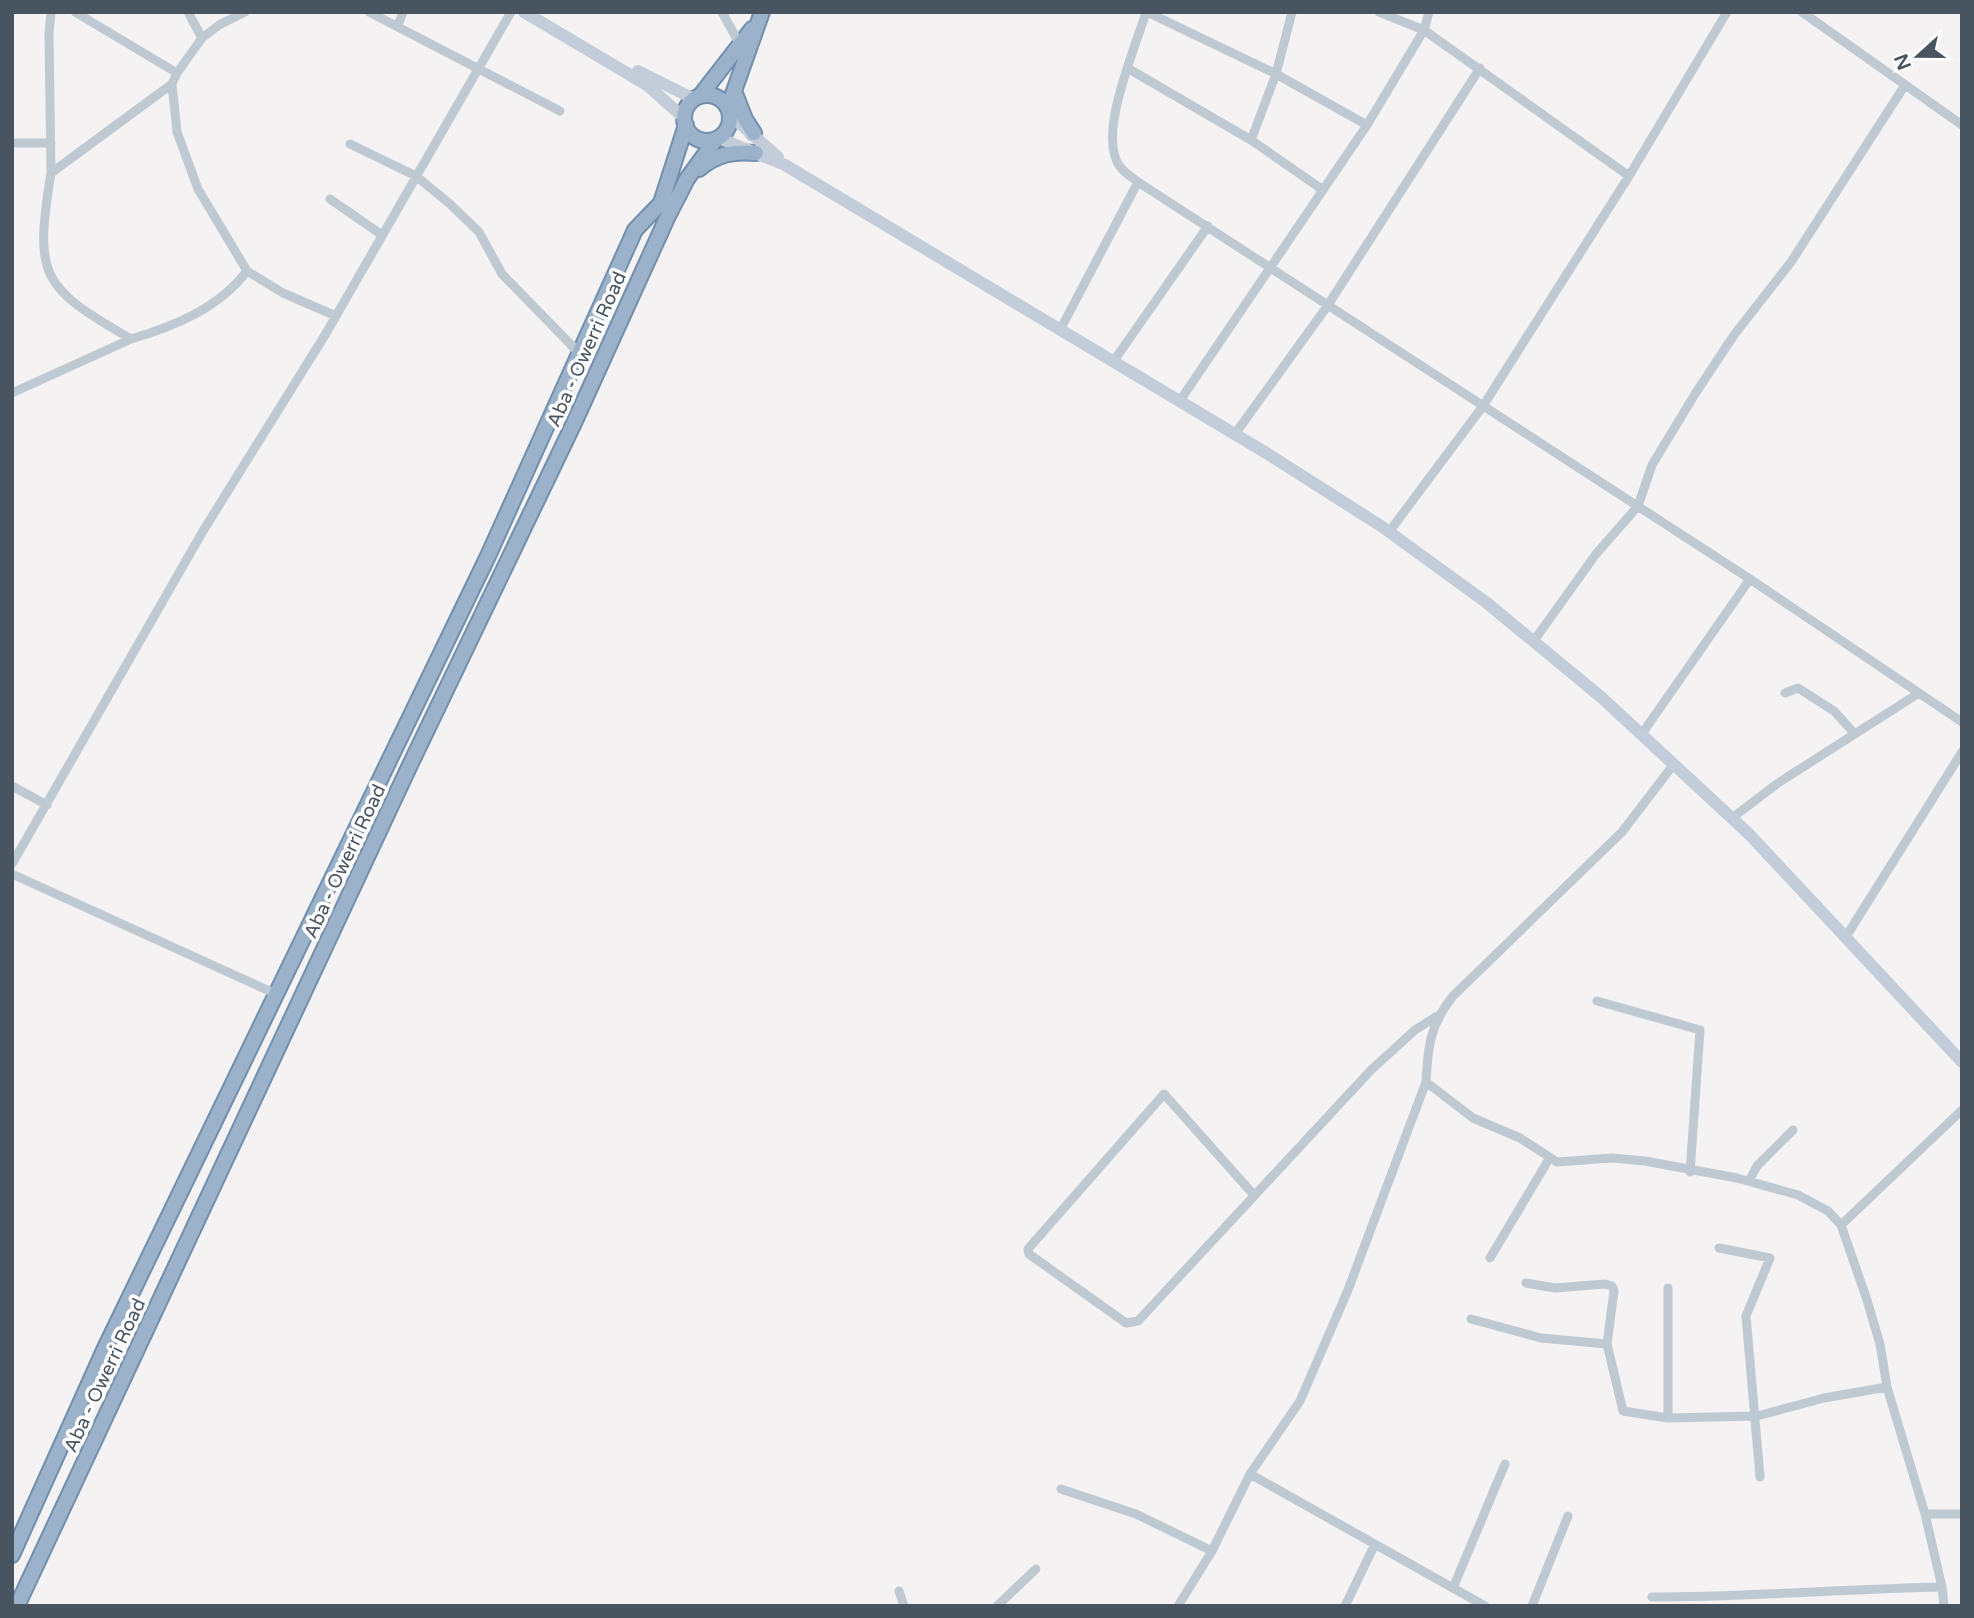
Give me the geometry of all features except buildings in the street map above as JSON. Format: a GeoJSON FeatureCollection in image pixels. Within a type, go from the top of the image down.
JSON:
{"type":"FeatureCollection","features":[{"type":"Feature","properties":{"kind":"highway","name":"Aba - Owerri Road"},"geometry":{"type":"LineString","coordinates":[[12,1555],[105,1348],[181,1197],[488,556],[635,230],[661,202],[685,122],[685,111],[760,16]]}},
{"type":"Feature","properties":{"kind":"highway","name":"Aba - Owerri Road"},"geometry":{"type":"LineString","coordinates":[[17,1606],[687,179],[728,128],[734,91],[760,16]]}},
{"type":"Feature","properties":{"kind":"highway"},"geometry":{"type":"LineString","coordinates":[[734,91],[745,120],[754,134]]}},
{"type":"Feature","properties":{"kind":"highway"},"geometry":{"type":"LineString","coordinates":[[697,97],[717,97],[729,111]]}},
{"type":"Feature","properties":{"kind":"highway"},"geometry":{"type":"LineString","coordinates":[[685,122],[695,137],[718,138]]}},
{"type":"Feature","properties":{"kind":"highway"},"geometry":{"type":"LineString","coordinates":[[687,179],[719,155],[735,152],[755,153]]}},
{"type":"Feature","properties":{"kind":"highway"},"geometry":{"type":"LineString","coordinates":[[393,755],[410,765]]}},
{"type":"Feature","properties":{"kind":"highway"},"geometry":{"type":"LineString","coordinates":[[20,1537],[43,1550]]}},
{"type":"Feature","properties":{"kind":"main road"},"geometry":{"type":"LineString","coordinates":[[524,12],[595,57],[647,85],[685,122]]}},
{"type":"Feature","properties":{"kind":"main road"},"geometry":{"type":"LineString","coordinates":[[595,57],[624,64],[697,97]]}},
{"type":"Feature","properties":{"kind":"main road"},"geometry":{"type":"LineString","coordinates":[[729,111],[786,164]]}},
{"type":"Feature","properties":{"kind":"main road"},"geometry":{"type":"LineString","coordinates":[[718,138],[786,164],[1235,434],[1389,532],[1533,642],[1674,764],[1732,818],[1847,935],[1961,1057]]}},
{"type":"Feature","properties":{"kind":"street"},"geometry":{"type":"LineString","coordinates":[[51,12],[51,173],[44,216],[43,261],[56,289],[77,306],[131,339]]}},
{"type":"Feature","properties":{"kind":"street"},"geometry":{"type":"LineString","coordinates":[[75,12],[177,73]]}},
{"type":"Feature","properties":{"kind":"street"},"geometry":{"type":"LineString","coordinates":[[188,12],[202,38]]}},
{"type":"Feature","properties":{"kind":"street"},"geometry":{"type":"LineString","coordinates":[[51,173],[172,83],[202,38],[219,24],[245,12]]}},
{"type":"Feature","properties":{"kind":"street"},"geometry":{"type":"LineString","coordinates":[[369,12],[478,66],[560,111]]}},
{"type":"Feature","properties":{"kind":"street"},"geometry":{"type":"LineString","coordinates":[[398,25],[403,12]]}},
{"type":"Feature","properties":{"kind":"street"},"geometry":{"type":"LineString","coordinates":[[12,864],[203,531],[336,316],[511,12]]}},
{"type":"Feature","properties":{"kind":"street"},"geometry":{"type":"LineString","coordinates":[[722,12],[739,43]]}},
{"type":"Feature","properties":{"kind":"street"},"geometry":{"type":"LineString","coordinates":[[1367,125],[1276,74],[1147,12],[1114,117],[1113,139],[1120,168],[1138,182],[1750,579],[1962,722]]}},
{"type":"Feature","properties":{"kind":"street"},"geometry":{"type":"LineString","coordinates":[[1251,140],[1276,74],[1292,12]]}},
{"type":"Feature","properties":{"kind":"street"},"geometry":{"type":"LineString","coordinates":[[1379,12],[1424,30],[1629,176]]}},
{"type":"Feature","properties":{"kind":"street"},"geometry":{"type":"LineString","coordinates":[[1180,402],[1367,125],[1424,30],[1429,12]]}},
{"type":"Feature","properties":{"kind":"street"},"geometry":{"type":"LineString","coordinates":[[1389,532],[1483,406],[1629,176],[1727,12]]}},
{"type":"Feature","properties":{"kind":"street"},"geometry":{"type":"LineString","coordinates":[[1802,12],[1962,125]]}},
{"type":"Feature","properties":{"kind":"street"},"geometry":{"type":"LineString","coordinates":[[1235,434],[1328,305],[1480,68]]}},
{"type":"Feature","properties":{"kind":"street"},"geometry":{"type":"LineString","coordinates":[[1129,69],[1251,140],[1323,190]]}},
{"type":"Feature","properties":{"kind":"street"},"geometry":{"type":"LineString","coordinates":[[172,83],[177,132],[198,189],[247,271],[271,286],[336,316]]}},
{"type":"Feature","properties":{"kind":"street"},"geometry":{"type":"LineString","coordinates":[[1533,642],[1596,554],[1638,506],[1652,465],[1695,394],[1734,335],[1791,262],[1905,85]]}},
{"type":"Feature","properties":{"kind":"street"},"geometry":{"type":"LineString","coordinates":[[12,143],[51,143]]}},
{"type":"Feature","properties":{"kind":"street"},"geometry":{"type":"LineString","coordinates":[[350,144],[416,176],[479,232],[502,274],[578,352]]}},
{"type":"Feature","properties":{"kind":"street"},"geometry":{"type":"LineString","coordinates":[[1060,330],[1138,182]]}},
{"type":"Feature","properties":{"kind":"street"},"geometry":{"type":"LineString","coordinates":[[330,199],[382,235]]}},
{"type":"Feature","properties":{"kind":"street"},"geometry":{"type":"LineString","coordinates":[[1113,362],[1208,226]]}},
{"type":"Feature","properties":{"kind":"street"},"geometry":{"type":"LineString","coordinates":[[12,393],[131,339],[182,321],[220,298],[247,271]]}},
{"type":"Feature","properties":{"kind":"street"},"geometry":{"type":"LineString","coordinates":[[1641,735],[1750,579]]}},
{"type":"Feature","properties":{"kind":"street"},"geometry":{"type":"LineString","coordinates":[[1785,693],[1798,688],[1823,702],[1854,733]]}},
{"type":"Feature","properties":{"kind":"street"},"geometry":{"type":"LineString","coordinates":[[1732,818],[1746,805],[1919,693]]}},
{"type":"Feature","properties":{"kind":"street"},"geometry":{"type":"LineString","coordinates":[[1847,935],[1962,752]]}},
{"type":"Feature","properties":{"kind":"street"},"geometry":{"type":"LineString","coordinates":[[1253,1194],[1164,1094],[1065,1204],[1028,1249],[1029,1254],[1126,1323],[1133,1323],[1253,1194],[1287,1164],[1371,1070],[1415,1030],[1437,1016],[1462,987],[1622,832],[1674,764]]}},
{"type":"Feature","properties":{"kind":"street"},"geometry":{"type":"LineString","coordinates":[[12,786],[47,805]]}},
{"type":"Feature","properties":{"kind":"street"},"geometry":{"type":"LineString","coordinates":[[12,874],[276,994]]}},
{"type":"Feature","properties":{"kind":"street"},"geometry":{"type":"LineString","coordinates":[[1597,1001],[1700,1030],[1690,1172]]}},
{"type":"Feature","properties":{"kind":"street"},"geometry":{"type":"LineString","coordinates":[[1178,1606],[1212,1551],[1250,1474],[1300,1401],[1323,1351],[1426,1082],[1428,1048],[1437,1016]]}},
{"type":"Feature","properties":{"kind":"street"},"geometry":{"type":"LineString","coordinates":[[1426,1082],[1474,1118],[1520,1138],[1557,1162],[1612,1158],[1645,1161],[1690,1172],[1749,1181],[1798,1195],[1828,1211],[1841,1225],[1880,1344],[1887,1387],[1925,1514],[1944,1606]]}},
{"type":"Feature","properties":{"kind":"street"},"geometry":{"type":"LineString","coordinates":[[1841,1225],[1962,1110]]}},
{"type":"Feature","properties":{"kind":"street"},"geometry":{"type":"LineString","coordinates":[[1749,1181],[1757,1166],[1793,1130]]}},
{"type":"Feature","properties":{"kind":"street"},"geometry":{"type":"LineString","coordinates":[[1490,1258],[1549,1159]]}},
{"type":"Feature","properties":{"kind":"street"},"geometry":{"type":"LineString","coordinates":[[1719,1248],[1770,1258],[1746,1316],[1757,1416],[1760,1477]]}},
{"type":"Feature","properties":{"kind":"street"},"geometry":{"type":"LineString","coordinates":[[1526,1283],[1555,1288],[1605,1284],[1612,1286],[1614,1291],[1607,1344],[1623,1411],[1668,1418],[1757,1416],[1824,1398],[1887,1387]]}},
{"type":"Feature","properties":{"kind":"street"},"geometry":{"type":"LineString","coordinates":[[1668,1288],[1668,1418]]}},
{"type":"Feature","properties":{"kind":"street"},"geometry":{"type":"LineString","coordinates":[[1471,1319],[1541,1338],[1607,1344]]}},
{"type":"Feature","properties":{"kind":"street"},"geometry":{"type":"LineString","coordinates":[[1453,1588],[1505,1464]]}},
{"type":"Feature","properties":{"kind":"street"},"geometry":{"type":"LineString","coordinates":[[1250,1474],[1486,1606]]}},
{"type":"Feature","properties":{"kind":"street"},"geometry":{"type":"LineString","coordinates":[[1060,1489],[1136,1514],[1212,1551]]}},
{"type":"Feature","properties":{"kind":"street"},"geometry":{"type":"LineString","coordinates":[[1925,1514],[1962,1514]]}},
{"type":"Feature","properties":{"kind":"street"},"geometry":{"type":"LineString","coordinates":[[1532,1606],[1568,1516]]}},
{"type":"Feature","properties":{"kind":"street"},"geometry":{"type":"LineString","coordinates":[[1345,1606],[1375,1544]]}},
{"type":"Feature","properties":{"kind":"street"},"geometry":{"type":"LineString","coordinates":[[997,1606],[1036,1569]]}},
{"type":"Feature","properties":{"kind":"street"},"geometry":{"type":"LineString","coordinates":[[1652,1597],[1756,1597],[1843,1589],[1942,1587]]}},
{"type":"Feature","properties":{"kind":"street"},"geometry":{"type":"LineString","coordinates":[[899,1591],[904,1606]]}}]}
